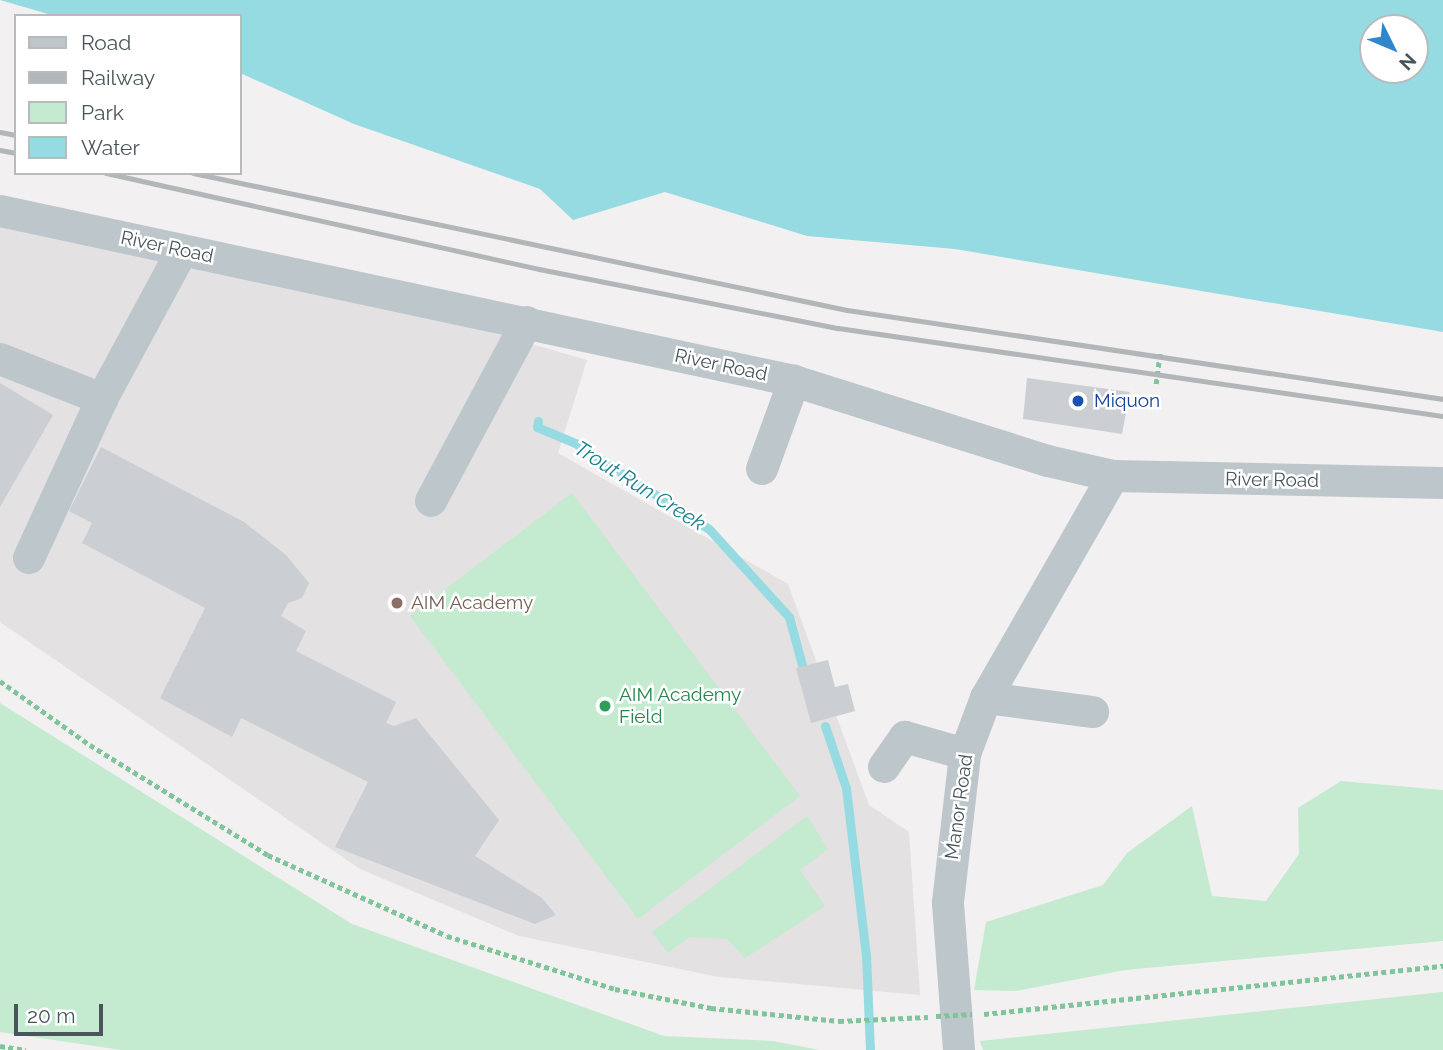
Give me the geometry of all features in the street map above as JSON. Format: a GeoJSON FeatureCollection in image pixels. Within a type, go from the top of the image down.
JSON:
{"type":"FeatureCollection","features":[{"type":"Feature","properties":{"kind":"street","name":"River Road"},"geometry":{"type":"LineString","coordinates":[[0,211],[794,381],[1048,461],[1113,475],[1443,483]]}},
{"type":"Feature","properties":{"kind":"street"},"geometry":{"type":"LineString","coordinates":[[29,558],[102,400],[182,251]]}},
{"type":"Feature","properties":{"kind":"street"},"geometry":{"type":"LineString","coordinates":[[431,501],[527,322]]}},
{"type":"Feature","properties":{"kind":"street"},"geometry":{"type":"LineString","coordinates":[[0,359],[102,400]]}},
{"type":"Feature","properties":{"kind":"street"},"geometry":{"type":"LineString","coordinates":[[762,469],[794,381]]}},
{"type":"Feature","properties":{"kind":"street","name":"Manor Road"},"geometry":{"type":"LineString","coordinates":[[959,1050],[948,902],[965,754],[985,698],[1113,475]]}},
{"type":"Feature","properties":{"kind":"street"},"geometry":{"type":"LineString","coordinates":[[985,698],[1093,712]]}},
{"type":"Feature","properties":{"kind":"street"},"geometry":{"type":"LineString","coordinates":[[884,767],[905,737],[965,754]]}},
{"type":"Feature","properties":{"kind":"path"},"geometry":{"type":"LineString","coordinates":[[1156,384],[1160,353]]}},
{"type":"Feature","properties":{"kind":"path"},"geometry":{"type":"LineString","coordinates":[[0,681],[90,745],[268,855],[447,936],[615,989],[711,1008],[839,1021],[972,1014],[1443,966]]}},
{"type":"Feature","properties":{"kind":"path"},"geometry":{"type":"LineString","coordinates":[[0,1046],[26,1050]]}},
{"type":"Feature","properties":{"kind":"shaded area","name":"AIM Academy"},"geometry":{"type":"Polygon","coordinates":[[[0,223],[462,324],[587,360],[558,453],[788,584],[869,805],[909,832],[920,995],[719,977],[519,936],[360,869],[0,622],[0,223]]]}},
{"type":"Feature","properties":{"kind":"green space","name":"AIM Academy Field"},"geometry":{"type":"Polygon","coordinates":[[[572,493],[800,796],[638,919],[410,616],[572,493]]]}},
{"type":"Feature","properties":{"kind":"green space"},"geometry":{"type":"Polygon","coordinates":[[[0,703],[352,924],[664,1036],[773,1041],[820,1050],[121,1050],[0,1032],[0,703]]]}},
{"type":"Feature","properties":{"kind":"green space"},"geometry":{"type":"Polygon","coordinates":[[[1341,781],[1443,790],[1443,941],[1125,970],[1016,991],[974,990],[986,922],[1103,885],[1127,853],[1192,806],[1212,896],[1266,901],[1299,854],[1298,808],[1341,781]]]}},
{"type":"Feature","properties":{"kind":"green space"},"geometry":{"type":"Polygon","coordinates":[[[807,816],[828,849],[800,870],[825,906],[745,958],[727,939],[689,937],[668,953],[652,932],[807,816]]]}},
{"type":"Feature","properties":{"kind":"green space"},"geometry":{"type":"Polygon","coordinates":[[[1443,992],[1443,1050],[983,1050],[980,1041],[1443,992]]]}},
{"type":"Feature","properties":{"kind":"water"},"geometry":{"type":"Polygon","coordinates":[[[0,0],[1443,0],[1443,332],[955,249],[807,236],[665,192],[573,220],[540,189],[354,124],[242,74],[242,14],[48,14],[0,0]]]}},
{"type":"Feature","properties":{"kind":"building","name":"Miquon"},"geometry":{"type":"Polygon","coordinates":[[[1027,378],[1130,392],[1122,434],[1023,419],[1027,378]]]}},
{"type":"Feature","properties":{"kind":"building"},"geometry":{"type":"Polygon","coordinates":[[[0,383],[53,415],[0,507],[0,383]]]}},
{"type":"Feature","properties":{"kind":"building"},"geometry":{"type":"Polygon","coordinates":[[[101,447],[244,522],[286,555],[309,583],[302,598],[288,603],[281,616],[306,631],[296,651],[396,702],[386,723],[394,726],[416,718],[499,820],[475,856],[542,898],[556,915],[535,924],[335,847],[368,782],[241,718],[232,737],[160,698],[205,608],[82,543],[92,523],[69,511],[101,447]]]}},
{"type":"Feature","properties":{"kind":"building"},"geometry":{"type":"Polygon","coordinates":[[[828,660],[835,687],[848,684],[855,711],[811,723],[796,668],[828,660]]]}},
{"type":"Feature","properties":{"kind":"waterway","name":"Trout Run Creek"},"geometry":{"type":"LineString","coordinates":[[538,421],[537,427],[575,443],[709,529],[789,617],[802,665]]}},
{"type":"Feature","properties":{"kind":"waterway","name":"Trout Run Creek"},"geometry":{"type":"LineString","coordinates":[[825,726],[846,788],[866,955],[870,1050]]}},
{"type":"Feature","properties":{"kind":"railway"},"geometry":{"type":"LineString","coordinates":[[0,132],[14,135]]}},
{"type":"Feature","properties":{"kind":"railway"},"geometry":{"type":"LineString","coordinates":[[0,150],[14,153]]}},
{"type":"Feature","properties":{"kind":"railway"},"geometry":{"type":"LineString","coordinates":[[115,175],[539,269],[838,328],[1443,416]]}},
{"type":"Feature","properties":{"kind":"railway"},"geometry":{"type":"LineString","coordinates":[[203,175],[847,310],[1443,399]]}},
{"type":"Feature","properties":{"kind":"place","name":"Miquon"},"geometry":{"type":"Point","coordinates":[1078,401]}},
{"type":"Feature","properties":{"kind":"place","name":"AIM Academy"},"geometry":{"type":"Point","coordinates":[397,603]}},
{"type":"Feature","properties":{"kind":"place","name":"AIM Academy Field"},"geometry":{"type":"Point","coordinates":[605,706]}}]}
